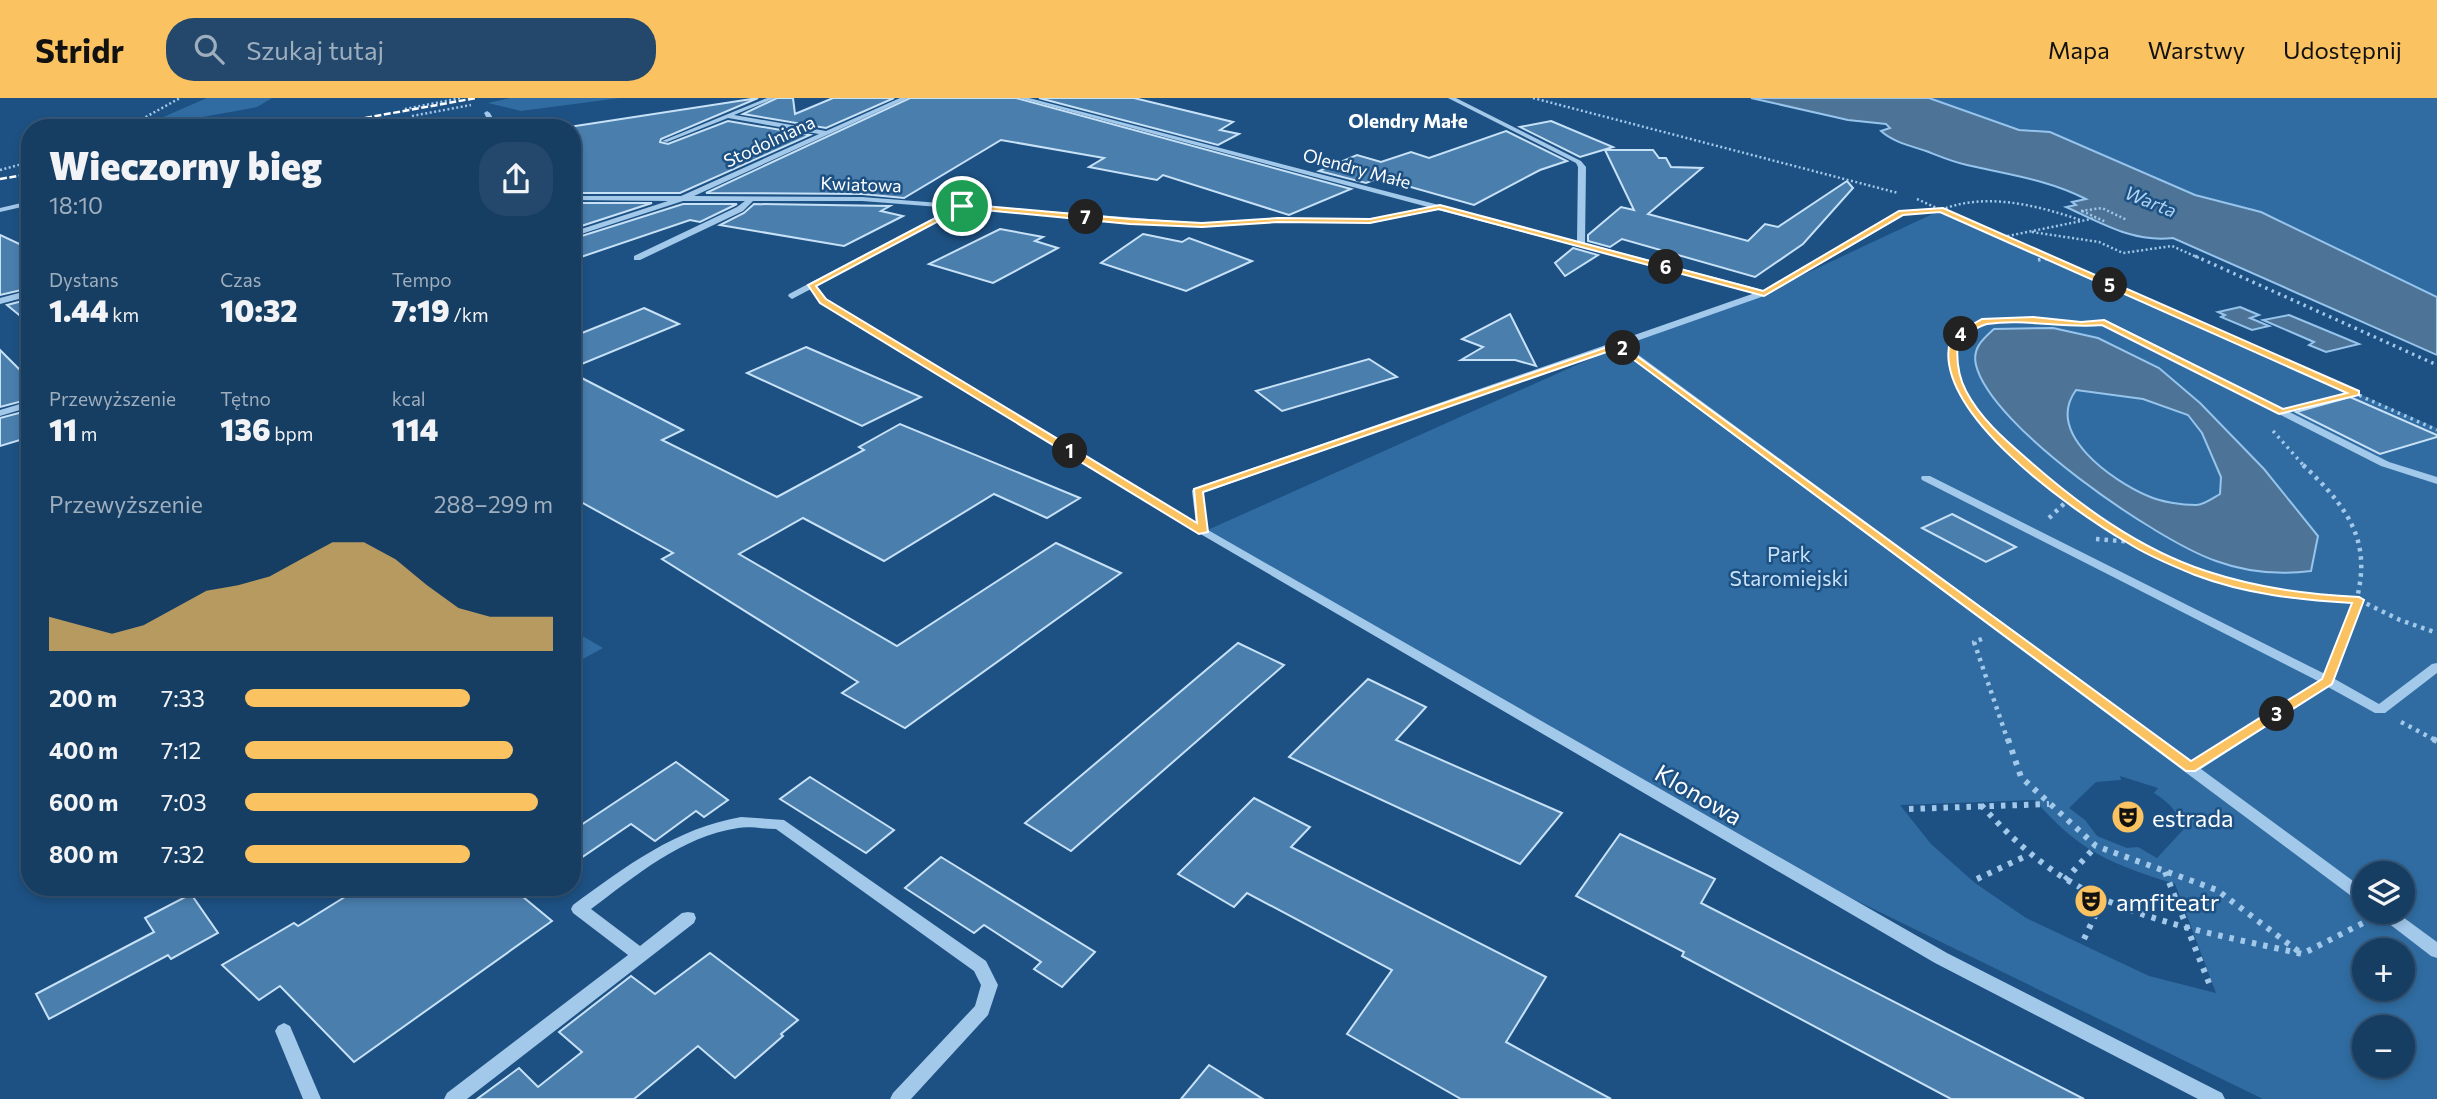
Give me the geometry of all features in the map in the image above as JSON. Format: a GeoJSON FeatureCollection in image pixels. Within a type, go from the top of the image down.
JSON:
{"type":"FeatureCollection","features":[{"type":"Feature","properties":{"kind":"street"},"geometry":{"type":"LineString","coordinates":[[665,141],[772,98]]}},
{"type":"Feature","properties":{"kind":"street","name":"Stodolniana"},"geometry":{"type":"LineString","coordinates":[[686,197],[905,98]]}},
{"type":"Feature","properties":{"kind":"street","name":"Olendry Małe"},"geometry":{"type":"LineString","coordinates":[[1021,98],[1764,293]]}},
{"type":"Feature","properties":{"kind":"street"},"geometry":{"type":"LineString","coordinates":[[1451,98],[1579,162],[1583,167],[1581,243]]}},
{"type":"Feature","properties":{"kind":"street"},"geometry":{"type":"LineString","coordinates":[[487,113],[490,119]]}},
{"type":"Feature","properties":{"kind":"street"},"geometry":{"type":"LineString","coordinates":[[727,116],[824,133]]}},
{"type":"Feature","properties":{"kind":"street"},"geometry":{"type":"LineString","coordinates":[[581,232],[686,197]]}},
{"type":"Feature","properties":{"kind":"street","name":"Kwiatowa"},"geometry":{"type":"LineString","coordinates":[[581,198],[862,199],[1130,222],[1202,225],[1278,220],[1370,221],[1440,207]]}},
{"type":"Feature","properties":{"kind":"street"},"geometry":{"type":"LineString","coordinates":[[637,258],[740,209],[752,198]]}},
{"type":"Feature","properties":{"kind":"street"},"geometry":{"type":"LineString","coordinates":[[0,210],[21,205]]}},
{"type":"Feature","properties":{"kind":"street"},"geometry":{"type":"LineString","coordinates":[[792,296],[962,206]]}},
{"type":"Feature","properties":{"kind":"street"},"geometry":{"type":"LineString","coordinates":[[1203,532],[1197,491],[1764,293],[1902,213]]}},
{"type":"Feature","properties":{"kind":"street"},"geometry":{"type":"LineString","coordinates":[[0,301],[21,295]]}},
{"type":"Feature","properties":{"kind":"street"},"geometry":{"type":"LineString","coordinates":[[2104,322],[2385,464],[2437,481]]}},
{"type":"Feature","properties":{"kind":"street"},"geometry":{"type":"LineString","coordinates":[[1619,345],[2352,888]]}},
{"type":"Feature","properties":{"kind":"street"},"geometry":{"type":"LineString","coordinates":[[0,413],[21,407]]}},
{"type":"Feature","properties":{"kind":"street"},"geometry":{"type":"LineString","coordinates":[[1926,478],[2328,681],[2380,710],[2437,667]]}},
{"type":"Feature","properties":{"kind":"street","name":"Klonowa"},"geometry":{"type":"LineString","coordinates":[[1203,532],[1941,958],[2216,1099]]}},
{"type":"Feature","properties":{"kind":"street"},"geometry":{"type":"LineString","coordinates":[[2191,768],[2328,681]]}},
{"type":"Feature","properties":{"kind":"street"},"geometry":{"type":"LineString","coordinates":[[640,955],[579,909],[652,857],[697,835],[739,822],[779,824],[979,966],[990,985],[982,1010],[899,1099]]}},
{"type":"Feature","properties":{"kind":"street"},"geometry":{"type":"LineString","coordinates":[[453,1099],[688,918]]}},
{"type":"Feature","properties":{"kind":"street"},"geometry":{"type":"LineString","coordinates":[[2401,924],[2437,951]]}},
{"type":"Feature","properties":{"kind":"lane"},"geometry":{"type":"LineString","coordinates":[[284,1031],[312,1099]]}},
{"type":"Feature","properties":{"kind":"path"},"geometry":{"type":"LineString","coordinates":[[142,119],[180,98]]}},
{"type":"Feature","properties":{"kind":"path"},"geometry":{"type":"LineString","coordinates":[[405,109],[461,98]]}},
{"type":"Feature","properties":{"kind":"path"},"geometry":{"type":"LineString","coordinates":[[1533,98],[1901,194]]}},
{"type":"Feature","properties":{"kind":"path"},"geometry":{"type":"LineString","coordinates":[[412,116],[474,105]]}},
{"type":"Feature","properties":{"kind":"path"},"geometry":{"type":"LineString","coordinates":[[0,171],[21,165]]}},
{"type":"Feature","properties":{"kind":"path"},"geometry":{"type":"LineString","coordinates":[[0,171],[5,172]]}},
{"type":"Feature","properties":{"kind":"path"},"geometry":{"type":"LineString","coordinates":[[1913,198],[2437,430]]}},
{"type":"Feature","properties":{"kind":"path"},"geometry":{"type":"LineString","coordinates":[[1902,213],[1941,210],[1960,202],[2022,204],[2043,207],[2080,220]]}},
{"type":"Feature","properties":{"kind":"path"},"geometry":{"type":"LineString","coordinates":[[2106,222],[2081,211],[2102,208],[2127,220]]}},
{"type":"Feature","properties":{"kind":"path"},"geometry":{"type":"LineString","coordinates":[[2002,237],[2096,218]]}},
{"type":"Feature","properties":{"kind":"path"},"geometry":{"type":"LineString","coordinates":[[2032,232],[2099,242],[2123,253],[2172,246],[2437,365]]}},
{"type":"Feature","properties":{"kind":"path"},"geometry":{"type":"LineString","coordinates":[[2038,260],[2050,258]]}},
{"type":"Feature","properties":{"kind":"path"},"geometry":{"type":"LineString","coordinates":[[812,285],[823,301],[1203,532]]}},
{"type":"Feature","properties":{"kind":"path"},"geometry":{"type":"LineString","coordinates":[[2104,322],[2081,325],[2033,320],[1982,322],[1954,338],[1951,361],[1961,392],[1992,433],[2068,500],[2133,542],[2201,573],[2291,596],[2359,600],[2400,620],[2437,632]]}},
{"type":"Feature","properties":{"kind":"path"},"geometry":{"type":"LineString","coordinates":[[2328,681],[2359,600],[2365,566],[2361,541],[2326,487],[2280,444],[2268,422],[2282,412],[2356,393]]}},
{"type":"Feature","properties":{"kind":"path"},"geometry":{"type":"LineString","coordinates":[[2007,632],[1974,642],[2021,777],[2096,846],[2217,890],[2302,954]]}},
{"type":"Feature","properties":{"kind":"path"},"geometry":{"type":"LineString","coordinates":[[2380,710],[2437,741]]}},
{"type":"Feature","properties":{"kind":"path"},"geometry":{"type":"LineString","coordinates":[[1909,809],[2050,804]]}},
{"type":"Feature","properties":{"kind":"path"},"geometry":{"type":"LineString","coordinates":[[1981,806],[2000,829],[2028,855],[2064,880],[2145,915],[2302,954],[2361,924]]}},
{"type":"Feature","properties":{"kind":"path"},"geometry":{"type":"LineString","coordinates":[[2064,880],[2096,846]]}},
{"type":"Feature","properties":{"kind":"path"},"geometry":{"type":"LineString","coordinates":[[1977,880],[2028,855]]}},
{"type":"Feature","properties":{"kind":"path"},"geometry":{"type":"LineString","coordinates":[[2165,872],[2211,988]]}},
{"type":"Feature","properties":{"kind":"path"},"geometry":{"type":"LineString","coordinates":[[2084,939],[2103,899]]}},
{"type":"Feature","properties":{"kind":"green space"},"geometry":{"type":"Polygon","coordinates":[[[207,98],[272,98],[257,107],[192,119],[161,118],[207,98]]]}},
{"type":"Feature","properties":{"kind":"green space"},"geometry":{"type":"Polygon","coordinates":[[[510,98],[620,98],[521,111],[488,103],[510,98]]]}},
{"type":"Feature","properties":{"kind":"green space"},"geometry":{"type":"Polygon","coordinates":[[[1929,98],[2437,98],[2437,297],[2261,212],[2195,195],[2050,132],[2019,130],[1929,98]]]}},
{"type":"Feature","properties":{"kind":"green space","name":"Park Staromiejski"},"geometry":{"type":"Polygon","coordinates":[[[1941,210],[2437,428],[2437,1099],[2263,1099],[1744,846],[1203,532],[1610,350],[1764,293],[1941,210]],[[2098,338],[2022,429],[2087,486],[2152,530],[2289,498],[2200,403],[2159,368],[2098,338]],[[2120,776],[2121,780],[2096,782],[2069,808],[2085,820],[2097,836],[2127,848],[2138,847],[2157,858],[2183,830],[2179,818],[2165,800],[2154,793],[2158,788],[2120,776]],[[2035,800],[1900,805],[1931,844],[1975,883],[2026,918],[2149,976],[2216,993],[2175,884],[2115,863],[2098,854],[2066,832],[2035,800]]]}},
{"type":"Feature","properties":{"kind":"green space"},"geometry":{"type":"Polygon","coordinates":[[[2076,390],[2143,399],[2188,415],[2202,433],[2221,477],[2220,494],[2199,505],[2178,504],[2148,496],[2118,479],[2087,454],[2076,439],[2069,423],[2069,407],[2076,390]]]}},
{"type":"Feature","properties":{"kind":"green space"},"geometry":{"type":"Polygon","coordinates":[[[581,635],[603,648],[581,660],[581,635]]]}},
{"type":"Feature","properties":{"kind":"water","name":"Warta"},"geometry":{"type":"Polygon","coordinates":[[[1751,98],[1929,98],[2019,130],[2050,132],[2195,195],[2261,212],[2437,297],[2437,355],[2173,238],[2145,238],[2105,225],[2066,207],[2076,205],[2072,202],[2086,199],[2071,192],[2027,178],[1962,164],[1902,143],[1881,131],[1890,128],[1886,124],[1848,120],[1751,98]]]}},
{"type":"Feature","properties":{"kind":"water"},"geometry":{"type":"Polygon","coordinates":[[[2240,307],[2259,315],[2250,318],[2269,326],[2252,330],[2221,317],[2225,315],[2218,312],[2240,307]]]}},
{"type":"Feature","properties":{"kind":"water"},"geometry":{"type":"Polygon","coordinates":[[[2289,315],[2359,344],[2326,352],[2309,345],[2314,342],[2263,320],[2289,315]]]}},
{"type":"Feature","properties":{"kind":"water"},"geometry":{"type":"Polygon","coordinates":[[[2053,328],[2098,338],[2159,368],[2200,403],[2264,469],[2318,536],[2311,571],[2263,572],[2216,561],[2155,530],[2079,478],[2011,419],[1988,390],[1975,359],[1982,340],[1994,329],[2053,328]],[[2076,390],[2068,407],[2069,423],[2075,439],[2101,467],[2117,479],[2153,498],[2196,505],[2220,494],[2221,477],[2202,433],[2188,415],[2143,399],[2076,390]]]}},
{"type":"Feature","properties":{"kind":"building"},"geometry":{"type":"Polygon","coordinates":[[[758,98],[661,139],[660,142],[668,144],[728,121],[810,135],[680,193],[581,193],[581,125],[758,98]]]}},
{"type":"Feature","properties":{"kind":"building"},"geometry":{"type":"Polygon","coordinates":[[[777,98],[793,98],[795,114],[833,98],[894,98],[826,128],[743,114],[777,98]]]}},
{"type":"Feature","properties":{"kind":"building"},"geometry":{"type":"Polygon","coordinates":[[[910,98],[1016,98],[1351,189],[1289,215],[1163,175],[1157,180],[1089,167],[1104,158],[1001,140],[904,198],[862,194],[706,193],[910,98]]]}},
{"type":"Feature","properties":{"kind":"building"},"geometry":{"type":"Polygon","coordinates":[[[1039,98],[1134,98],[1233,122],[1220,130],[1239,134],[1218,145],[1039,98]]]}},
{"type":"Feature","properties":{"kind":"building"},"geometry":{"type":"Polygon","coordinates":[[[1551,121],[1613,147],[1580,157],[1520,127],[1551,121]]]}},
{"type":"Feature","properties":{"kind":"building"},"geometry":{"type":"Polygon","coordinates":[[[1506,131],[1567,161],[1540,170],[1474,205],[1379,178],[1366,183],[1319,171],[1357,155],[1381,162],[1411,152],[1429,158],[1506,131]]]}},
{"type":"Feature","properties":{"kind":"building"},"geometry":{"type":"Polygon","coordinates":[[[1605,150],[1653,150],[1659,158],[1666,158],[1671,167],[1702,168],[1648,214],[1748,241],[1765,224],[1778,227],[1847,181],[1853,188],[1803,244],[1755,277],[1622,239],[1610,247],[1588,241],[1588,235],[1621,207],[1634,210],[1605,150]]]}},
{"type":"Feature","properties":{"kind":"building"},"geometry":{"type":"Polygon","coordinates":[[[581,203],[652,203],[581,226],[581,203]]]}},
{"type":"Feature","properties":{"kind":"building"},"geometry":{"type":"Polygon","coordinates":[[[683,204],[737,204],[700,222],[690,220],[581,257],[581,236],[683,204]]]}},
{"type":"Feature","properties":{"kind":"building"},"geometry":{"type":"Polygon","coordinates":[[[754,204],[890,206],[881,211],[903,216],[844,246],[720,225],[744,213],[754,204]]]}},
{"type":"Feature","properties":{"kind":"building"},"geometry":{"type":"Polygon","coordinates":[[[1000,229],[1043,237],[1035,241],[1058,248],[993,283],[929,264],[1000,229]]]}},
{"type":"Feature","properties":{"kind":"building"},"geometry":{"type":"Polygon","coordinates":[[[1143,234],[1182,242],[1189,238],[1252,261],[1186,291],[1101,263],[1143,234]]]}},
{"type":"Feature","properties":{"kind":"building"},"geometry":{"type":"Polygon","coordinates":[[[0,235],[21,245],[21,290],[0,295],[0,235]]]}},
{"type":"Feature","properties":{"kind":"building"},"geometry":{"type":"Polygon","coordinates":[[[1573,248],[1598,255],[1565,276],[1555,263],[1573,248]]]}},
{"type":"Feature","properties":{"kind":"building"},"geometry":{"type":"Polygon","coordinates":[[[21,301],[21,317],[7,305],[21,301]]]}},
{"type":"Feature","properties":{"kind":"building"},"geometry":{"type":"Polygon","coordinates":[[[644,308],[679,324],[581,364],[581,333],[644,308]]]}},
{"type":"Feature","properties":{"kind":"building"},"geometry":{"type":"Polygon","coordinates":[[[1510,314],[1536,366],[1515,360],[1461,360],[1483,347],[1462,339],[1510,314]]]}},
{"type":"Feature","properties":{"kind":"building"},"geometry":{"type":"Polygon","coordinates":[[[806,347],[921,397],[862,426],[747,373],[806,347]]]}},
{"type":"Feature","properties":{"kind":"building"},"geometry":{"type":"Polygon","coordinates":[[[0,350],[21,371],[21,401],[0,407],[0,350]]]}},
{"type":"Feature","properties":{"kind":"building"},"geometry":{"type":"Polygon","coordinates":[[[1369,359],[1397,377],[1282,411],[1256,391],[1369,359]]]}},
{"type":"Feature","properties":{"kind":"building"},"geometry":{"type":"Polygon","coordinates":[[[581,378],[683,430],[662,440],[777,497],[864,450],[859,447],[900,424],[1080,498],[1047,518],[994,494],[884,561],[803,518],[739,554],[897,646],[1056,543],[1121,573],[905,728],[842,693],[858,682],[662,559],[673,553],[581,502],[581,378]]]}},
{"type":"Feature","properties":{"kind":"building"},"geometry":{"type":"Polygon","coordinates":[[[2350,397],[2437,437],[2380,454],[2296,412],[2350,397]]]}},
{"type":"Feature","properties":{"kind":"building"},"geometry":{"type":"Polygon","coordinates":[[[21,412],[21,440],[0,446],[0,418],[21,412]]]}},
{"type":"Feature","properties":{"kind":"building"},"geometry":{"type":"Polygon","coordinates":[[[1952,514],[2016,547],[1986,562],[1922,528],[1952,514]]]}},
{"type":"Feature","properties":{"kind":"building"},"geometry":{"type":"Polygon","coordinates":[[[1238,643],[1284,665],[1071,851],[1025,823],[1238,643]]]}},
{"type":"Feature","properties":{"kind":"building"},"geometry":{"type":"Polygon","coordinates":[[[1368,679],[1426,707],[1396,740],[1562,813],[1520,864],[1289,757],[1368,679]]]}},
{"type":"Feature","properties":{"kind":"building"},"geometry":{"type":"Polygon","coordinates":[[[676,762],[728,800],[704,817],[696,811],[655,841],[631,824],[581,858],[581,825],[676,762]]]}},
{"type":"Feature","properties":{"kind":"building"},"geometry":{"type":"Polygon","coordinates":[[[810,777],[894,830],[866,853],[780,799],[810,777]]]}},
{"type":"Feature","properties":{"kind":"building"},"geometry":{"type":"Polygon","coordinates":[[[1254,798],[1310,827],[1291,847],[1546,977],[1506,1042],[1611,1099],[1461,1099],[1347,1034],[1392,970],[1247,893],[1234,907],[1178,874],[1254,798]]]}},
{"type":"Feature","properties":{"kind":"building"},"geometry":{"type":"Polygon","coordinates":[[[1620,834],[1715,879],[1701,903],[2084,1099],[1951,1099],[1682,956],[1684,952],[1576,896],[1620,834]]]}},
{"type":"Feature","properties":{"kind":"building"},"geometry":{"type":"Polygon","coordinates":[[[941,857],[1095,952],[1062,987],[1034,969],[1041,962],[984,925],[974,933],[905,888],[941,857]]]}},
{"type":"Feature","properties":{"kind":"building"},"geometry":{"type":"Polygon","coordinates":[[[187,896],[192,896],[218,933],[171,959],[168,955],[49,1019],[36,994],[154,932],[145,918],[187,896]]]}},
{"type":"Feature","properties":{"kind":"building"},"geometry":{"type":"Polygon","coordinates":[[[346,896],[522,896],[552,921],[354,1062],[280,986],[259,1000],[222,965],[294,923],[298,926],[346,896]]]}},
{"type":"Feature","properties":{"kind":"building"},"geometry":{"type":"Polygon","coordinates":[[[710,953],[798,1020],[735,1078],[698,1046],[634,1099],[477,1099],[519,1068],[538,1087],[582,1052],[559,1032],[631,976],[655,994],[710,953]]]}},
{"type":"Feature","properties":{"kind":"building"},"geometry":{"type":"Polygon","coordinates":[[[1209,1065],[1263,1099],[1181,1099],[1209,1065]]]}},
{"type":"Feature","properties":{"kind":"railway"},"geometry":{"type":"LineString","coordinates":[[359,119],[476,98]]}},
{"type":"Feature","properties":{"kind":"railway"},"geometry":{"type":"LineString","coordinates":[[0,179],[21,176]]}},
{"type":"Feature","properties":{"kind":"place","name":"estrada"},"geometry":{"type":"Point","coordinates":[2128,817]}},
{"type":"Feature","properties":{"kind":"place","name":"amfiteatr"},"geometry":{"type":"Point","coordinates":[2091,901]}},
{"type":"Feature","properties":{"kind":"district","name":"Olendry Małe"},"geometry":{"type":"Point","coordinates":[1408,120]}},
{"type":"Feature","properties":{"kind":"route"},"geometry":{"type":"LineString","coordinates":[[962,206],[1180,225],[1278,220],[1370,221],[1440,207],[1764,293],[1902,213],[1941,210],[2356,393],[2282,412],[2104,322],[2081,325],[2033,320],[1982,322],[1954,338],[1951,361],[1961,392],[1992,433],[2068,500],[2133,542],[2201,573],[2291,596],[2359,600],[2328,681],[2191,768],[1619,345],[1197,491],[1203,532],[823,301],[812,285],[962,206]]}}]}
